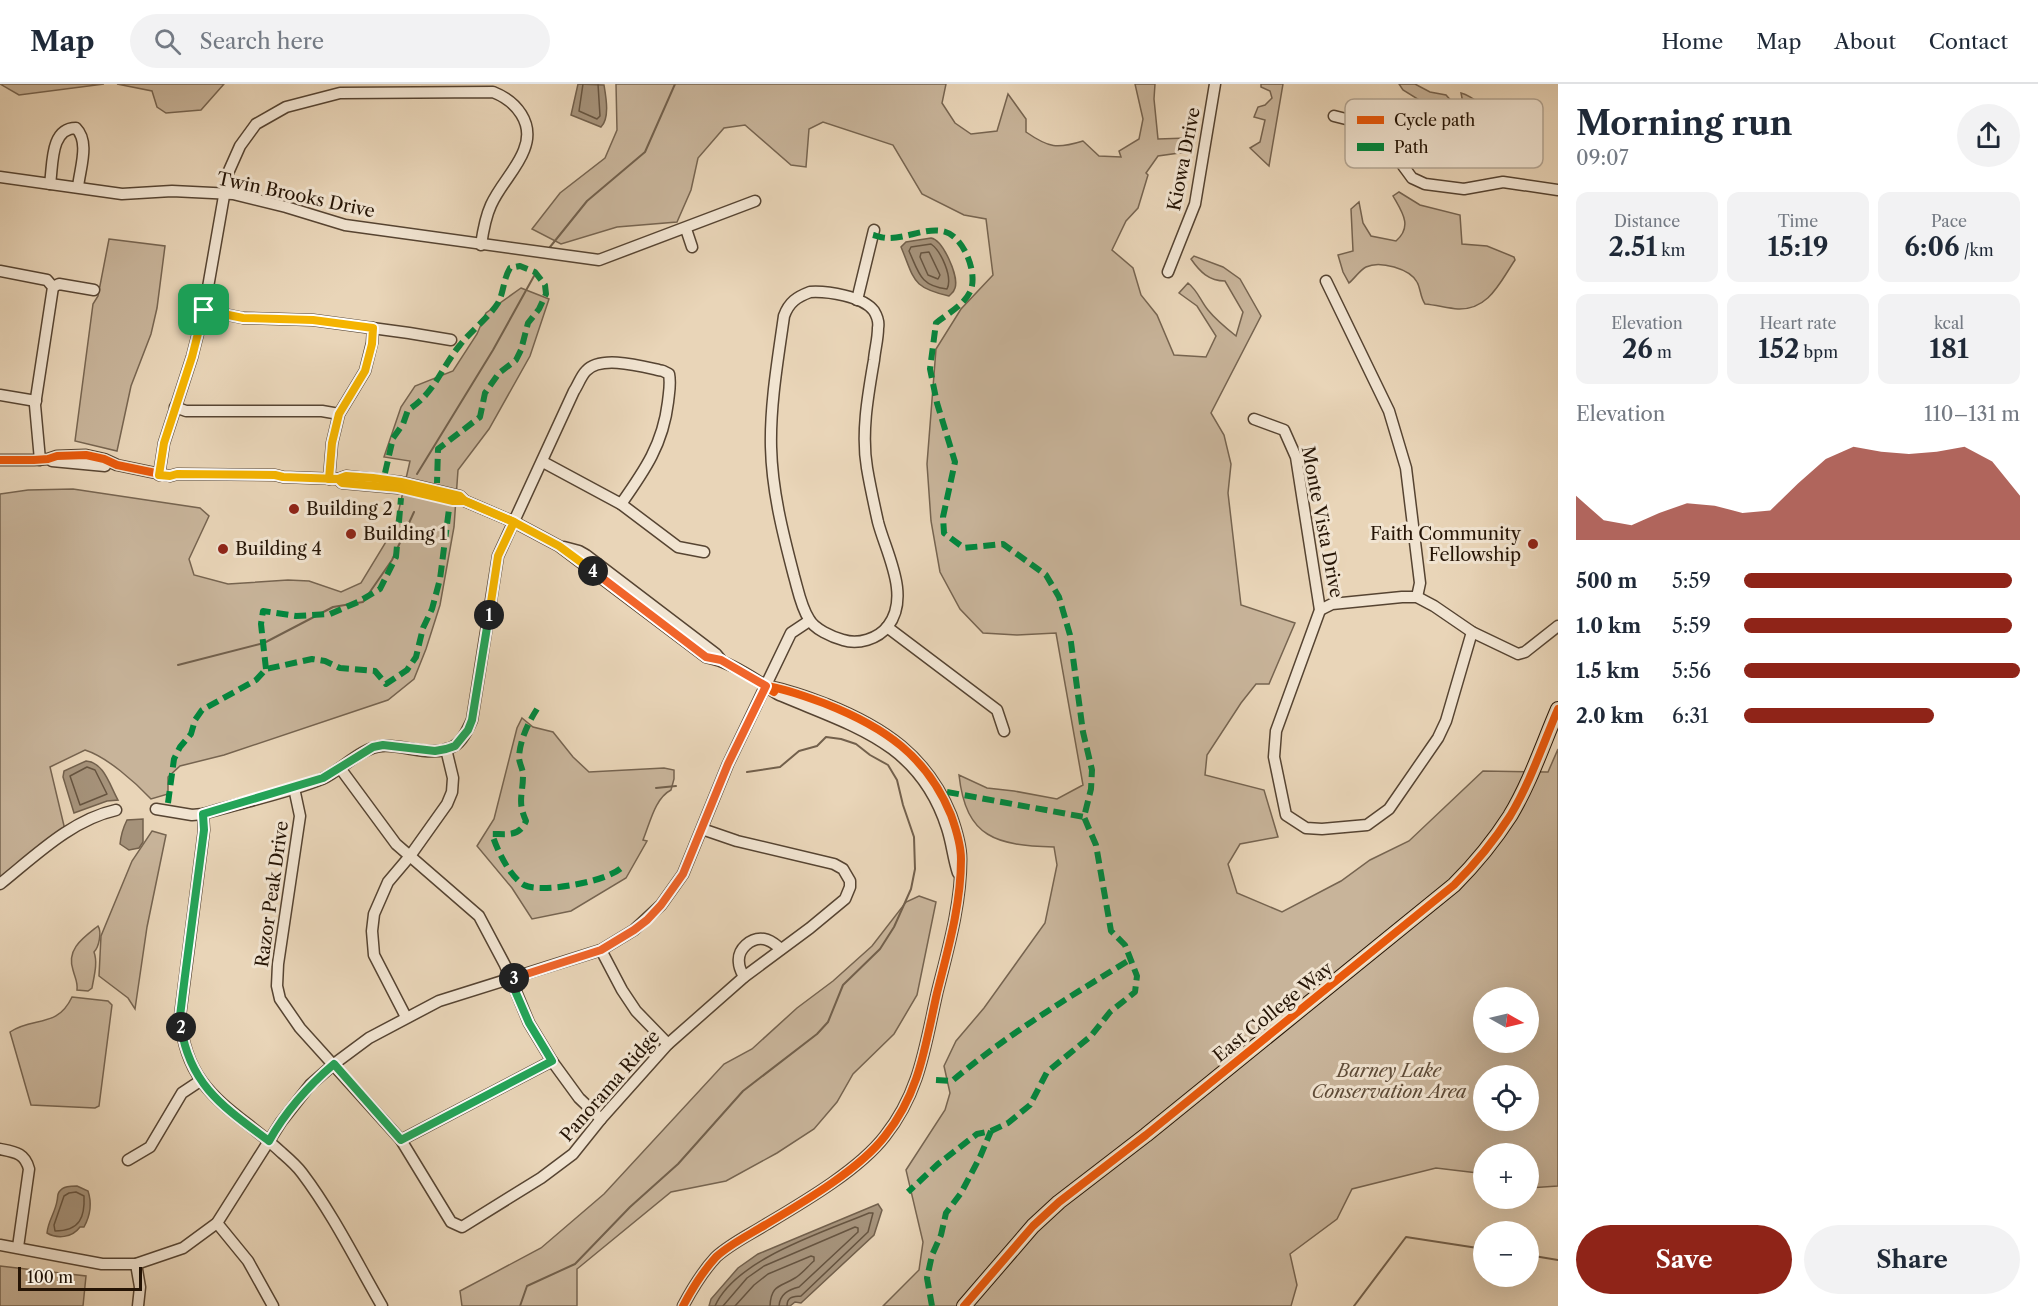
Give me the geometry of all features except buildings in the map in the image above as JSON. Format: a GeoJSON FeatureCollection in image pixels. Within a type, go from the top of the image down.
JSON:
{"type":"FeatureCollection","features":[{"type":"Feature","properties":{"kind":"main road","name":"East College Way"},"geometry":{"type":"LineString","coordinates":[[964,1306],[1033,1226],[1059,1202],[1146,1135],[1454,885],[1474,864],[1511,814],[1524,790],[1558,708]]}},
{"type":"Feature","properties":{"kind":"street","name":"Kiowa Drive"},"geometry":{"type":"LineString","coordinates":[[1168,272],[1195,204],[1215,84]]}},
{"type":"Feature","properties":{"kind":"street"},"geometry":{"type":"LineString","coordinates":[[164,476],[164,443],[192,357],[204,310],[228,173],[240,146],[256,124],[286,107],[340,93],[493,92],[507,97],[522,113],[527,133],[525,149],[491,204],[484,223],[481,245]]}},
{"type":"Feature","properties":{"kind":"street"},"geometry":{"type":"LineString","coordinates":[[1334,116],[1345,119]]}},
{"type":"Feature","properties":{"kind":"street"},"geometry":{"type":"LineString","coordinates":[[50,184],[56,142],[61,133],[68,128],[76,128],[82,134],[84,143],[78,186]]}},
{"type":"Feature","properties":{"kind":"street"},"geometry":{"type":"LineString","coordinates":[[1405,168],[1412,178],[1425,184],[1464,189],[1503,182],[1558,190]]}},
{"type":"Feature","properties":{"kind":"street","name":"Twin Brooks Drive"},"geometry":{"type":"LineString","coordinates":[[0,177],[78,186],[122,194],[172,191],[225,194],[286,207],[345,225],[599,260],[755,201]]}},
{"type":"Feature","properties":{"kind":"street"},"geometry":{"type":"LineString","coordinates":[[686,229],[692,247]]}},
{"type":"Feature","properties":{"kind":"street"},"geometry":{"type":"LineString","coordinates":[[857,300],[874,230]]}},
{"type":"Feature","properties":{"kind":"street"},"geometry":{"type":"LineString","coordinates":[[0,271],[47,280],[53,287],[36,401],[44,459]]}},
{"type":"Feature","properties":{"kind":"street"},"geometry":{"type":"LineString","coordinates":[[1326,281],[1389,411],[1406,468],[1420,583],[1417,597],[1472,632],[1518,654],[1526,652],[1558,626]]}},
{"type":"Feature","properties":{"kind":"street"},"geometry":{"type":"LineString","coordinates":[[53,287],[60,284],[94,290]]}},
{"type":"Feature","properties":{"kind":"street"},"geometry":{"type":"LineString","coordinates":[[810,292],[824,292],[857,300],[874,311],[879,327],[868,397],[867,465],[878,522],[897,587],[896,610],[887,627],[871,639],[859,642],[845,641],[828,635],[809,621],[785,542],[773,483],[772,427],[787,306],[798,297],[810,292]]}},
{"type":"Feature","properties":{"kind":"street"},"geometry":{"type":"LineString","coordinates":[[204,310],[243,318],[313,320],[451,340]]}},
{"type":"Feature","properties":{"kind":"street"},"geometry":{"type":"LineString","coordinates":[[334,479],[332,443],[339,414],[365,371],[372,344],[373,328]]}},
{"type":"Feature","properties":{"kind":"street"},"geometry":{"type":"LineString","coordinates":[[156,809],[192,815],[203,814],[294,788],[323,778],[373,747],[383,745],[435,751],[455,746],[468,730],[472,720],[498,556],[585,371],[597,363],[613,362],[669,374],[666,423],[660,442],[638,481],[621,504]]}},
{"type":"Feature","properties":{"kind":"street"},"geometry":{"type":"LineString","coordinates":[[0,395],[36,401]]}},
{"type":"Feature","properties":{"kind":"street"},"geometry":{"type":"LineString","coordinates":[[175,407],[186,411],[322,411],[339,414]]}},
{"type":"Feature","properties":{"kind":"street","name":"Monte Vista Drive"},"geometry":{"type":"LineString","coordinates":[[1254,419],[1284,430],[1296,457],[1320,610],[1332,604],[1417,597]]}},
{"type":"Feature","properties":{"kind":"street"},"geometry":{"type":"LineString","coordinates":[[0,460],[44,459],[54,462],[117,465],[164,476],[177,474],[275,475],[334,479],[342,483],[398,488],[453,501],[465,501],[514,522],[559,546],[586,555],[717,654],[721,660],[779,695],[863,729],[890,746],[918,773],[938,806],[947,828],[954,861],[960,876],[956,915],[916,1084],[896,1120],[868,1157],[791,1209],[736,1242],[717,1257],[695,1285],[683,1306]]}},
{"type":"Feature","properties":{"kind":"street"},"geometry":{"type":"LineString","coordinates":[[543,462],[621,504],[678,547],[704,552]]}},
{"type":"Feature","properties":{"kind":"street"},"geometry":{"type":"LineString","coordinates":[[1320,610],[1276,731],[1274,757],[1286,815],[1306,828],[1367,825],[1389,809],[1438,738],[1446,721],[1472,632]]}},
{"type":"Feature","properties":{"kind":"street"},"geometry":{"type":"LineString","coordinates":[[0,1245],[102,1264],[136,1264],[183,1248],[217,1223],[281,1122],[310,1085],[369,1038],[439,1001],[601,950],[647,920],[683,874],[728,764],[791,633],[809,621]]}},
{"type":"Feature","properties":{"kind":"street"},"geometry":{"type":"LineString","coordinates":[[887,627],[997,710],[1004,731]]}},
{"type":"Feature","properties":{"kind":"street"},"geometry":{"type":"LineString","coordinates":[[406,1017],[374,955],[372,931],[374,914],[388,882],[410,856],[447,804],[452,792],[453,778],[446,749]]}},
{"type":"Feature","properties":{"kind":"street"},"geometry":{"type":"LineString","coordinates":[[340,768],[396,844],[479,916],[490,934],[529,1023],[552,1061],[579,1098],[601,1119]]}},
{"type":"Feature","properties":{"kind":"street","name":"Razor Peak Drive"},"geometry":{"type":"LineString","coordinates":[[294,788],[300,816],[278,964],[277,987],[280,999],[300,1028],[401,1140],[451,1222],[462,1227]]}},
{"type":"Feature","properties":{"kind":"street"},"geometry":{"type":"LineString","coordinates":[[0,884],[66,832],[116,810]]}},
{"type":"Feature","properties":{"kind":"street"},"geometry":{"type":"LineString","coordinates":[[203,814],[203,840],[180,1016],[183,1042],[200,1082],[228,1110],[269,1141],[300,1170],[332,1215],[382,1306]]}},
{"type":"Feature","properties":{"kind":"street","name":"Panorama Ridge"},"geometry":{"type":"LineString","coordinates":[[462,1227],[541,1178],[573,1154],[668,1044],[744,977],[845,899],[850,887],[848,875],[834,864],[737,841],[702,829]]}},
{"type":"Feature","properties":{"kind":"street"},"geometry":{"type":"LineString","coordinates":[[744,977],[739,964],[740,954],[746,945],[762,939],[771,941],[781,949]]}},
{"type":"Feature","properties":{"kind":"street"},"geometry":{"type":"LineString","coordinates":[[601,950],[636,1011],[668,1044]]}},
{"type":"Feature","properties":{"kind":"street"},"geometry":{"type":"LineString","coordinates":[[401,1140],[552,1061]]}},
{"type":"Feature","properties":{"kind":"street"},"geometry":{"type":"LineString","coordinates":[[128,1160],[150,1147],[182,1093],[200,1082]]}},
{"type":"Feature","properties":{"kind":"street"},"geometry":{"type":"LineString","coordinates":[[0,1149],[18,1152],[27,1160],[29,1169],[18,1247]]}},
{"type":"Feature","properties":{"kind":"street"},"geometry":{"type":"LineString","coordinates":[[217,1223],[248,1261],[273,1306]]}},
{"type":"Feature","properties":{"kind":"street"},"geometry":{"type":"LineString","coordinates":[[136,1264],[140,1287],[138,1306]]}},
{"type":"Feature","properties":{"kind":"green space"},"geometry":{"type":"Polygon","coordinates":[[[0,84],[104,84],[19,95],[0,84]]]}},
{"type":"Feature","properties":{"kind":"green space"},"geometry":{"type":"Polygon","coordinates":[[[117,84],[224,84],[201,110],[166,113],[157,107],[152,91],[117,84]]]}},
{"type":"Feature","properties":{"kind":"green space","name":"Barney Lake Conservation Area"},"geometry":{"type":"Polygon","coordinates":[[[616,84],[946,84],[942,103],[955,123],[971,134],[997,131],[1008,94],[1026,119],[1026,132],[1041,141],[1060,146],[1083,141],[1099,156],[1121,157],[1119,151],[1139,139],[1143,119],[1135,84],[1155,84],[1154,99],[1158,139],[1187,138],[1186,152],[1158,156],[1146,173],[1148,175],[1138,208],[1126,221],[1112,250],[1133,268],[1141,295],[1157,315],[1174,355],[1206,357],[1216,336],[1197,306],[1179,293],[1188,283],[1211,314],[1236,336],[1243,312],[1225,281],[1205,275],[1191,259],[1194,256],[1223,267],[1240,279],[1261,316],[1211,413],[1224,435],[1231,464],[1228,493],[1241,605],[1295,623],[1269,684],[1256,684],[1207,755],[1205,775],[1264,790],[1278,837],[1240,844],[1228,864],[1237,893],[1282,912],[1341,881],[1370,860],[1409,841],[1483,771],[1548,772],[1558,749],[1558,1186],[1539,1187],[1539,1143],[1473,1143],[1473,1172],[1436,1168],[1352,1189],[1337,1219],[1290,1254],[1297,1285],[1291,1306],[883,1306],[919,1270],[923,1242],[906,1170],[945,1110],[950,1093],[944,1066],[956,1041],[984,1008],[1045,923],[1057,865],[1054,847],[1016,844],[1001,840],[988,834],[977,825],[969,813],[959,775],[987,788],[1057,799],[1083,785],[1056,633],[1017,635],[983,633],[960,609],[940,572],[931,521],[927,464],[936,349],[961,309],[993,275],[986,219],[964,215],[922,194],[893,145],[823,122],[809,129],[806,167],[791,165],[745,125],[724,128],[698,158],[691,190],[677,222],[617,227],[561,244],[532,229],[560,193],[605,158],[617,130],[616,84]]]}},
{"type":"Feature","properties":{"kind":"green space"},"geometry":{"type":"Polygon","coordinates":[[[1261,84],[1283,84],[1269,166],[1250,148],[1260,142],[1265,120],[1254,117],[1258,107],[1265,105],[1272,98],[1270,91],[1261,87],[1261,84]]]}},
{"type":"Feature","properties":{"kind":"green space"},"geometry":{"type":"Polygon","coordinates":[[[1399,84],[1415,84],[1430,92],[1446,95],[1450,99],[1418,99],[1403,90],[1399,84]]]}},
{"type":"Feature","properties":{"kind":"green space"},"geometry":{"type":"Polygon","coordinates":[[[1461,93],[1473,99],[1462,99],[1461,93]]]}},
{"type":"Feature","properties":{"kind":"green space"},"geometry":{"type":"Polygon","coordinates":[[[1399,192],[1420,205],[1460,215],[1462,244],[1487,246],[1514,257],[1515,260],[1504,277],[1486,300],[1469,308],[1458,309],[1425,304],[1413,277],[1386,265],[1366,267],[1349,283],[1338,255],[1353,251],[1351,209],[1359,202],[1363,223],[1371,236],[1396,241],[1404,230],[1405,224],[1393,196],[1399,192]]]}},
{"type":"Feature","properties":{"kind":"green space"},"geometry":{"type":"Polygon","coordinates":[[[109,239],[165,246],[157,308],[151,334],[131,386],[117,451],[75,441],[93,304],[98,296],[109,239]]]}},
{"type":"Feature","properties":{"kind":"green space"},"geometry":{"type":"Polygon","coordinates":[[[521,288],[549,299],[530,356],[489,429],[458,470],[454,527],[440,605],[414,679],[388,700],[224,755],[180,766],[168,777],[168,794],[151,799],[111,764],[85,750],[50,767],[65,830],[0,879],[0,494],[28,490],[73,489],[200,508],[209,516],[189,559],[194,575],[228,584],[309,581],[341,592],[361,583],[395,527],[410,461],[384,457],[401,407],[415,386],[453,371],[477,334],[486,313],[521,288]]]}},
{"type":"Feature","properties":{"kind":"green space"},"geometry":{"type":"Polygon","coordinates":[[[522,718],[533,727],[553,732],[573,757],[589,772],[664,768],[674,770],[671,790],[657,805],[643,840],[647,841],[626,878],[571,911],[532,919],[512,888],[477,846],[494,819],[517,728],[522,718]]]}},
{"type":"Feature","properties":{"kind":"green space"},"geometry":{"type":"Polygon","coordinates":[[[152,831],[166,835],[147,927],[135,1009],[128,998],[99,976],[101,936],[132,861],[152,831]]]}},
{"type":"Feature","properties":{"kind":"green space"},"geometry":{"type":"Polygon","coordinates":[[[919,896],[936,902],[917,995],[894,1034],[853,1074],[837,1102],[814,1129],[777,1153],[726,1181],[671,1192],[577,1269],[577,1306],[462,1306],[460,1291],[541,1248],[604,1194],[724,1064],[752,1049],[797,1008],[833,981],[872,946],[906,902],[919,896]]]}},
{"type":"Feature","properties":{"kind":"green space"},"geometry":{"type":"Polygon","coordinates":[[[98,926],[100,936],[94,952],[96,965],[92,988],[88,991],[77,990],[71,963],[72,956],[77,945],[98,926]]]}},
{"type":"Feature","properties":{"kind":"green space"},"geometry":{"type":"Polygon","coordinates":[[[72,997],[108,1001],[112,1005],[99,1106],[95,1108],[31,1105],[10,1032],[27,1024],[52,1018],[66,1007],[72,997]]]}},
{"type":"Feature","properties":{"kind":"green space"},"geometry":{"type":"Polygon","coordinates":[[[0,1266],[86,1276],[83,1306],[0,1306],[0,1266]]]}},
{"type":"Feature","properties":{"kind":"water"},"geometry":{"type":"Polygon","coordinates":[[[578,84],[604,85],[606,118],[601,127],[571,115],[578,84]]]}},
{"type":"Feature","properties":{"kind":"water"},"geometry":{"type":"Polygon","coordinates":[[[931,238],[936,240],[945,252],[955,275],[955,288],[949,296],[927,289],[916,280],[901,247],[906,242],[931,238]]]}},
{"type":"Feature","properties":{"kind":"water"},"geometry":{"type":"Polygon","coordinates":[[[86,761],[92,762],[102,770],[118,800],[107,801],[74,813],[63,777],[64,771],[86,761]]]}},
{"type":"Feature","properties":{"kind":"water"},"geometry":{"type":"Polygon","coordinates":[[[143,819],[143,842],[139,848],[129,850],[120,844],[127,820],[143,819]]]}},
{"type":"Feature","properties":{"kind":"water"},"geometry":{"type":"Polygon","coordinates":[[[77,1186],[88,1191],[90,1200],[88,1218],[84,1227],[64,1236],[47,1233],[59,1192],[65,1187],[77,1186]]]}},
{"type":"Feature","properties":{"kind":"water"},"geometry":{"type":"Polygon","coordinates":[[[878,1204],[882,1210],[874,1235],[801,1303],[795,1302],[790,1306],[709,1306],[711,1299],[738,1268],[758,1254],[878,1204]]]}},
{"type":"Feature","properties":{"kind":"waterway"},"geometry":{"type":"LineString","coordinates":[[550,247],[587,201],[645,152],[675,84]]}},
{"type":"Feature","properties":{"kind":"waterway"},"geometry":{"type":"LineString","coordinates":[[417,474],[493,350],[534,276]]}},
{"type":"Feature","properties":{"kind":"waterway"},"geometry":{"type":"LineString","coordinates":[[178,665],[264,643],[333,607],[363,602],[392,560],[414,512]]}},
{"type":"Feature","properties":{"kind":"waterway"},"geometry":{"type":"LineString","coordinates":[[520,1306],[527,1286],[575,1264],[630,1207],[678,1164],[743,1091],[817,1034],[828,1022],[843,985],[880,949],[894,927],[911,889],[915,869],[914,837],[897,780],[888,765],[856,744],[826,737],[817,746],[799,751],[780,767],[747,772]]}},
{"type":"Feature","properties":{"kind":"waterway"},"geometry":{"type":"LineString","coordinates":[[656,788],[676,786]]}},
{"type":"Feature","properties":{"kind":"waterway"},"geometry":{"type":"LineString","coordinates":[[1354,1306],[1406,1237],[1473,1247]]}},
{"type":"Feature","properties":{"kind":"waterway"},"geometry":{"type":"LineString","coordinates":[[1539,1257],[1558,1260]]}},
{"type":"Feature","properties":{"kind":"marked path"},"geometry":{"type":"LineString","coordinates":[[873,235],[894,238],[928,231],[942,231],[956,239],[971,266],[972,284],[967,297],[936,323],[930,369],[937,403],[955,462],[943,517],[944,533],[964,548],[1003,544],[1046,575],[1059,597],[1070,635],[1083,732],[1092,770],[1091,789],[1084,817],[1096,845],[1111,931],[1125,945],[1137,976],[1135,992],[1110,1012],[1091,1036],[1047,1072],[1030,1105],[1008,1123],[991,1131],[977,1134],[938,1164],[908,1192]]}},
{"type":"Feature","properties":{"kind":"marked path"},"geometry":{"type":"LineString","coordinates":[[385,473],[393,438],[403,424],[408,410],[425,396],[460,345],[498,303],[510,268],[520,266],[535,272],[545,285],[546,294],[539,309],[528,323],[521,350],[516,360],[499,373],[485,393],[480,417],[438,449],[437,483]]}},
{"type":"Feature","properties":{"kind":"marked path"},"geometry":{"type":"LineString","coordinates":[[266,669],[261,624],[263,611],[296,616],[330,614],[380,589],[396,557],[401,498]]}},
{"type":"Feature","properties":{"kind":"marked path"},"geometry":{"type":"LineString","coordinates":[[168,803],[174,759],[191,734],[195,720],[202,710],[256,680],[266,669],[312,659],[325,661],[340,668],[375,671],[386,684],[407,670],[416,657],[423,628],[432,609],[440,579],[449,509]]}},
{"type":"Feature","properties":{"kind":"marked path"},"geometry":{"type":"LineString","coordinates":[[537,709],[525,732],[519,757],[523,775],[521,803],[526,821],[516,832],[492,834],[497,848],[514,876],[524,885],[533,887],[560,887],[591,881],[605,877],[623,866]]}},
{"type":"Feature","properties":{"kind":"marked path"},"geometry":{"type":"LineString","coordinates":[[947,792],[1084,817]]}},
{"type":"Feature","properties":{"kind":"marked path"},"geometry":{"type":"LineString","coordinates":[[936,1080],[952,1081],[1017,1032],[1131,959]]}},
{"type":"Feature","properties":{"kind":"marked path"},"geometry":{"type":"LineString","coordinates":[[932,1306],[927,1278],[946,1213],[961,1193],[991,1131]]}},
{"type":"Feature","properties":{"kind":"cycle path"},"geometry":{"type":"LineString","coordinates":[[0,460],[34,460],[86,455],[117,465],[170,476],[177,474],[275,475],[338,479],[342,483],[347,483]]}},
{"type":"Feature","properties":{"kind":"cycle path"},"geometry":{"type":"LineString","coordinates":[[338,479],[346,476],[401,482],[460,496],[465,501],[514,522],[559,546],[706,657],[721,660],[774,692]]}},
{"type":"Feature","properties":{"kind":"cycle path"},"geometry":{"type":"LineString","coordinates":[[683,1306],[698,1280],[716,1257],[845,1173],[874,1149],[897,1119],[914,1085],[925,1050],[959,893],[961,854],[955,826],[941,794],[930,776],[916,760],[885,734],[847,713],[797,694],[766,686]]}},
{"type":"Feature","properties":{"kind":"cycle path"},"geometry":{"type":"LineString","coordinates":[[964,1306],[1033,1226],[1059,1202],[1146,1135],[1454,885],[1484,852],[1510,816],[1530,777],[1558,709]]}},
{"type":"Feature","properties":{"kind":"place","name":"Building 2"},"geometry":{"type":"Point","coordinates":[294,509]}},
{"type":"Feature","properties":{"kind":"place","name":"Building 1"},"geometry":{"type":"Point","coordinates":[351,534]}},
{"type":"Feature","properties":{"kind":"place","name":"Faith Community Fellowship"},"geometry":{"type":"Point","coordinates":[1533,544]}},
{"type":"Feature","properties":{"kind":"place","name":"Building 4"},"geometry":{"type":"Point","coordinates":[223,549]}},
{"type":"Feature","properties":{"kind":"route"},"geometry":{"type":"LineString","coordinates":[[204,310],[192,357],[164,443],[159,475],[275,475],[329,479],[346,476],[401,482],[460,496],[465,501],[506,518],[514,522],[559,546],[706,657],[721,660],[766,686],[728,764],[683,874],[661,905],[634,930],[601,950],[510,979],[529,1023],[552,1061],[401,1140],[334,1064],[310,1085],[269,1141],[228,1110],[200,1082],[183,1042],[180,1016],[201,859],[203,814],[323,778],[373,747],[383,745],[435,751],[455,746],[468,730],[472,720],[498,556],[514,522],[465,501],[453,501],[398,488],[342,483],[338,479],[329,479],[332,443],[339,414],[365,371],[372,344],[373,328],[313,320],[243,318],[204,310]]}}]}
